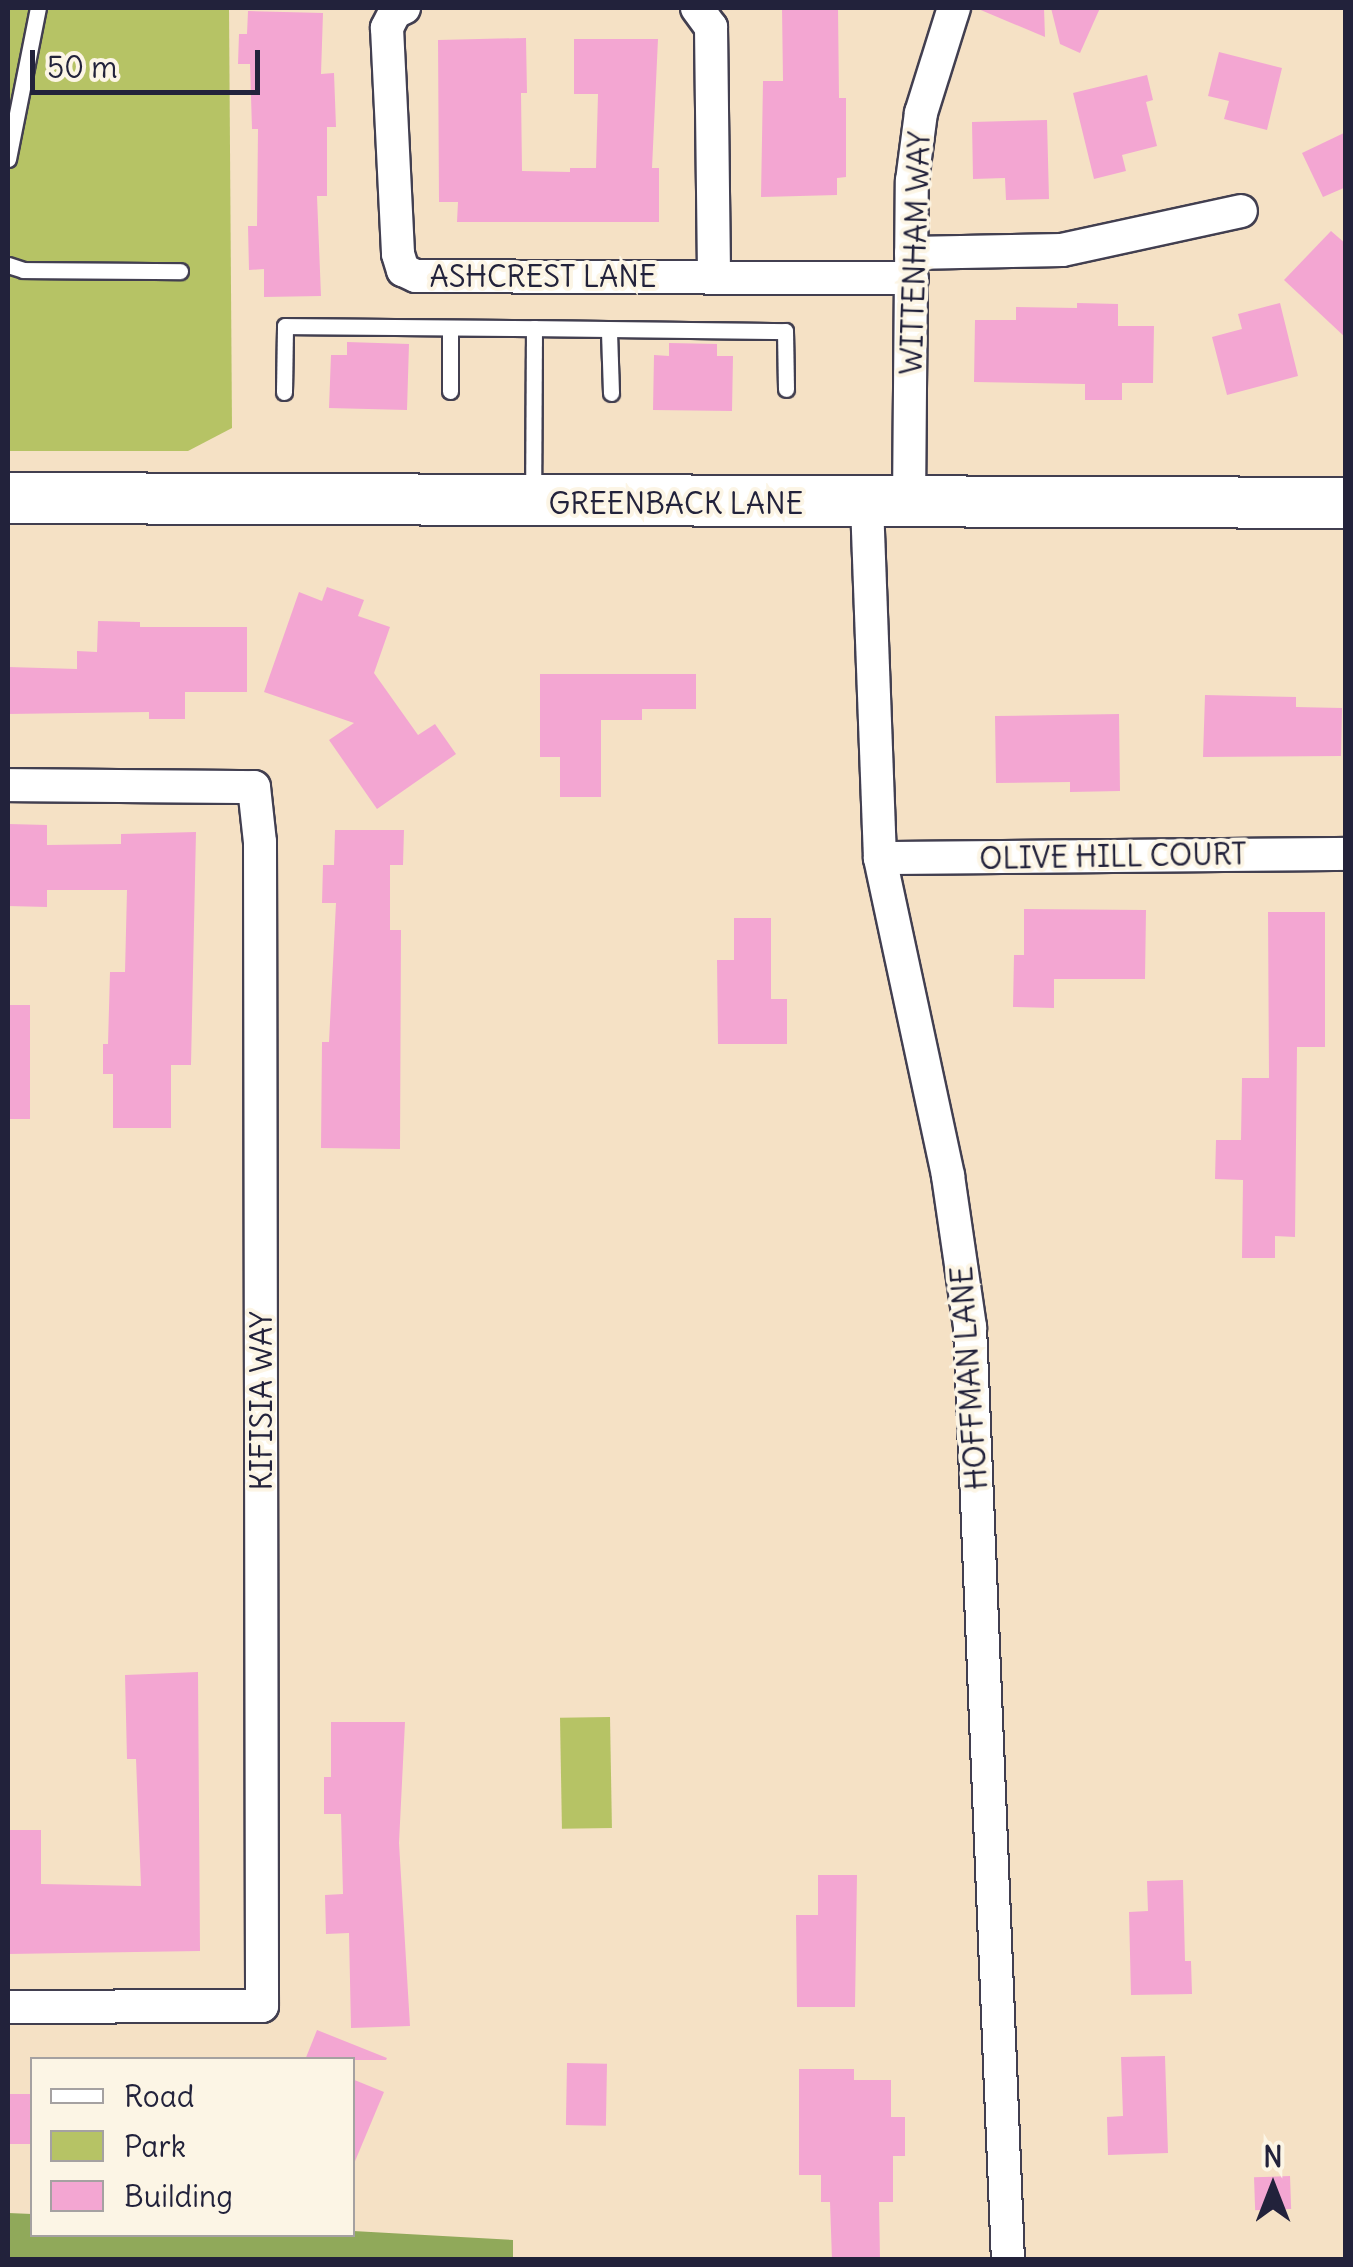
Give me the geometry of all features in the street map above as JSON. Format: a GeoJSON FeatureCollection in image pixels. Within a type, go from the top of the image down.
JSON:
{"type":"FeatureCollection","features":[{"type":"Feature","properties":{"kind":"main road","name":"GREENBACK LANE"},"geometry":{"type":"LineString","coordinates":[[8,498],[533,503],[1346,502]]}},
{"type":"Feature","properties":{"kind":"street","name":"ASHCREST LANE"},"geometry":{"type":"LineString","coordinates":[[404,8],[395,12],[387,28],[398,254],[403,270],[416,276],[714,277],[911,266],[1062,250],[1241,211]]}},
{"type":"Feature","properties":{"kind":"street"},"geometry":{"type":"LineString","coordinates":[[697,8],[711,27],[714,277]]}},
{"type":"Feature","properties":{"kind":"street","name":"WITTENHAM WAY"},"geometry":{"type":"LineString","coordinates":[[888,504],[911,266],[912,181],[921,113],[954,8]]}},
{"type":"Feature","properties":{"kind":"street","name":"HOFFMAN LANE"},"geometry":{"type":"LineString","coordinates":[[888,504],[880,858],[948,1176],[970,1327],[1008,2260]]}},
{"type":"Feature","properties":{"kind":"street","name":"KIFISIA WAY"},"geometry":{"type":"LineString","coordinates":[[8,785],[254,787],[260,842],[262,2006],[8,2008]]}},
{"type":"Feature","properties":{"kind":"street","name":"OLIVE HILL COURT"},"geometry":{"type":"LineString","coordinates":[[880,858],[1346,854]]}},
{"type":"Feature","properties":{"kind":"lane"},"geometry":{"type":"LineString","coordinates":[[8,159],[38,8]]}},
{"type":"Feature","properties":{"kind":"lane"},"geometry":{"type":"LineString","coordinates":[[8,264],[23,270],[180,270]]}},
{"type":"Feature","properties":{"kind":"lane"},"geometry":{"type":"LineString","coordinates":[[284,392],[285,326],[784,331],[786,390]]}},
{"type":"Feature","properties":{"kind":"lane"},"geometry":{"type":"LineString","coordinates":[[533,503],[534,328]]}},
{"type":"Feature","properties":{"kind":"lane"},"geometry":{"type":"LineString","coordinates":[[450,330],[450,392]]}},
{"type":"Feature","properties":{"kind":"lane"},"geometry":{"type":"LineString","coordinates":[[610,332],[611,392]]}},
{"type":"Feature","properties":{"kind":"green space"},"geometry":{"type":"Polygon","coordinates":[[[8,8],[229,8],[232,428],[188,451],[8,451],[8,8]]]}},
{"type":"Feature","properties":{"kind":"green space"},"geometry":{"type":"Polygon","coordinates":[[[610,1717],[612,1828],[562,1829],[560,1718],[610,1717]]]}},
{"type":"Feature","properties":{"kind":"green space"},"geometry":{"type":"Polygon","coordinates":[[[8,2213],[30,2214],[30,2237],[355,2237],[355,2231],[513,2240],[513,2259],[8,2259],[8,2213]]]}},
{"type":"Feature","properties":{"kind":"building"},"geometry":{"type":"Polygon","coordinates":[[[782,8],[838,8],[839,98],[846,98],[846,177],[837,178],[837,195],[761,197],[763,81],[783,81],[782,8]]]}},
{"type":"Feature","properties":{"kind":"building"},"geometry":{"type":"Polygon","coordinates":[[[976,8],[1044,8],[1045,37],[976,8]]]}},
{"type":"Feature","properties":{"kind":"building"},"geometry":{"type":"Polygon","coordinates":[[[1051,8],[1100,8],[1080,53],[1060,44],[1051,8]]]}},
{"type":"Feature","properties":{"kind":"building"},"geometry":{"type":"Polygon","coordinates":[[[248,11],[323,13],[321,74],[334,73],[336,127],[327,127],[327,196],[317,196],[321,296],[264,297],[264,269],[249,270],[248,226],[257,226],[258,129],[252,129],[250,64],[238,64],[239,34],[247,34],[248,11]]]}},
{"type":"Feature","properties":{"kind":"building"},"geometry":{"type":"Polygon","coordinates":[[[526,38],[527,93],[521,93],[522,171],[570,172],[570,168],[596,168],[598,94],[574,94],[574,39],[658,39],[652,168],[659,168],[659,222],[457,222],[458,202],[439,202],[438,40],[526,38]]]}},
{"type":"Feature","properties":{"kind":"building"},"geometry":{"type":"Polygon","coordinates":[[[1219,52],[1282,68],[1267,130],[1224,119],[1229,101],[1208,96],[1219,52]]]}},
{"type":"Feature","properties":{"kind":"building"},"geometry":{"type":"Polygon","coordinates":[[[1147,75],[1153,100],[1146,102],[1157,146],[1122,155],[1126,171],[1094,179],[1073,93],[1147,75]]]}},
{"type":"Feature","properties":{"kind":"building"},"geometry":{"type":"Polygon","coordinates":[[[1047,120],[1049,199],[1006,200],[1005,178],[973,179],[972,122],[1047,120]]]}},
{"type":"Feature","properties":{"kind":"building"},"geometry":{"type":"Polygon","coordinates":[[[1346,132],[1346,187],[1323,197],[1302,153],[1346,132]]]}},
{"type":"Feature","properties":{"kind":"building"},"geometry":{"type":"Polygon","coordinates":[[[1331,231],[1346,244],[1346,338],[1284,280],[1331,231]]]}},
{"type":"Feature","properties":{"kind":"building"},"geometry":{"type":"Polygon","coordinates":[[[1077,303],[1118,304],[1118,326],[1154,326],[1153,383],[1122,383],[1122,400],[1085,400],[1085,384],[974,382],[975,320],[1016,320],[1016,307],[1077,308],[1077,303]]]}},
{"type":"Feature","properties":{"kind":"building"},"geometry":{"type":"Polygon","coordinates":[[[1280,303],[1298,376],[1227,395],[1212,337],[1242,329],[1238,314],[1280,303]]]}},
{"type":"Feature","properties":{"kind":"building"},"geometry":{"type":"Polygon","coordinates":[[[347,342],[409,344],[407,410],[329,408],[331,355],[347,355],[347,342]]]}},
{"type":"Feature","properties":{"kind":"building"},"geometry":{"type":"Polygon","coordinates":[[[669,343],[717,344],[717,356],[733,356],[732,411],[653,410],[654,355],[669,356],[669,343]]]}},
{"type":"Feature","properties":{"kind":"building"},"geometry":{"type":"Polygon","coordinates":[[[327,587],[364,600],[358,616],[390,627],[374,673],[418,735],[435,724],[456,754],[377,809],[329,740],[354,723],[264,692],[299,592],[322,601],[327,587]]]}},
{"type":"Feature","properties":{"kind":"building"},"geometry":{"type":"Polygon","coordinates":[[[98,621],[140,622],[140,627],[247,627],[247,692],[185,692],[185,719],[149,719],[149,712],[8,714],[8,667],[77,669],[77,651],[97,652],[98,621]]]}},
{"type":"Feature","properties":{"kind":"building"},"geometry":{"type":"Polygon","coordinates":[[[540,674],[696,674],[696,709],[642,709],[642,720],[601,720],[601,797],[560,797],[560,757],[540,757],[540,674]]]}},
{"type":"Feature","properties":{"kind":"building"},"geometry":{"type":"Polygon","coordinates":[[[1205,695],[1296,697],[1296,707],[1342,708],[1341,756],[1203,757],[1205,695]]]}},
{"type":"Feature","properties":{"kind":"building"},"geometry":{"type":"Polygon","coordinates":[[[1119,714],[1120,791],[1070,792],[1070,782],[996,783],[995,716],[1119,714]]]}},
{"type":"Feature","properties":{"kind":"building"},"geometry":{"type":"Polygon","coordinates":[[[9,824],[47,825],[47,845],[121,844],[121,834],[196,832],[191,1065],[171,1065],[171,1128],[113,1128],[113,1074],[103,1074],[110,972],[125,972],[127,890],[47,890],[47,907],[8,906],[9,824]]]}},
{"type":"Feature","properties":{"kind":"building"},"geometry":{"type":"Polygon","coordinates":[[[335,830],[404,830],[403,865],[390,865],[390,930],[401,930],[400,1149],[321,1148],[322,1042],[329,1042],[336,903],[322,903],[323,865],[334,865],[335,830]]]}},
{"type":"Feature","properties":{"kind":"building"},"geometry":{"type":"Polygon","coordinates":[[[1024,909],[1146,910],[1145,979],[1054,979],[1054,1008],[1013,1007],[1014,955],[1024,955],[1024,909]]]}},
{"type":"Feature","properties":{"kind":"building"},"geometry":{"type":"Polygon","coordinates":[[[1268,912],[1325,912],[1325,1047],[1297,1047],[1295,1237],[1275,1236],[1275,1258],[1242,1258],[1243,1180],[1215,1179],[1216,1140],[1241,1140],[1242,1078],[1269,1078],[1268,912]]]}},
{"type":"Feature","properties":{"kind":"building"},"geometry":{"type":"Polygon","coordinates":[[[734,918],[771,918],[771,999],[787,999],[787,1044],[718,1044],[717,960],[734,960],[734,918]]]}},
{"type":"Feature","properties":{"kind":"building"},"geometry":{"type":"Polygon","coordinates":[[[8,1005],[30,1005],[30,1119],[8,1119],[8,1005]]]}},
{"type":"Feature","properties":{"kind":"building"},"geometry":{"type":"Polygon","coordinates":[[[198,1672],[200,1951],[8,1954],[8,1830],[41,1830],[41,1884],[141,1886],[136,1759],[127,1759],[125,1675],[198,1672]]]}},
{"type":"Feature","properties":{"kind":"building"},"geometry":{"type":"Polygon","coordinates":[[[331,1722],[405,1722],[399,1843],[410,2026],[351,2028],[349,1933],[326,1934],[325,1895],[343,1894],[341,1814],[324,1814],[324,1777],[331,1777],[331,1722]]]}},
{"type":"Feature","properties":{"kind":"building"},"geometry":{"type":"Polygon","coordinates":[[[818,1875],[857,1875],[855,2007],[797,2007],[796,1915],[818,1915],[818,1875]]]}},
{"type":"Feature","properties":{"kind":"building"},"geometry":{"type":"Polygon","coordinates":[[[1183,1880],[1185,1961],[1191,1961],[1192,1994],[1131,1995],[1129,1912],[1148,1911],[1147,1881],[1183,1880]]]}},
{"type":"Feature","properties":{"kind":"building"},"geometry":{"type":"Polygon","coordinates":[[[317,2030],[387,2058],[355,2060],[306,2057],[317,2030]]]}},
{"type":"Feature","properties":{"kind":"building"},"geometry":{"type":"Polygon","coordinates":[[[1165,2056],[1168,2153],[1108,2155],[1107,2117],[1123,2116],[1121,2057],[1165,2056]]]}},
{"type":"Feature","properties":{"kind":"building"},"geometry":{"type":"Polygon","coordinates":[[[567,2063],[607,2064],[606,2126],[566,2125],[567,2063]]]}},
{"type":"Feature","properties":{"kind":"building"},"geometry":{"type":"Polygon","coordinates":[[[799,2069],[854,2069],[854,2080],[891,2080],[891,2117],[905,2117],[905,2156],[893,2156],[893,2202],[879,2202],[880,2260],[832,2260],[830,2202],[821,2202],[821,2175],[799,2175],[799,2069]]]}},
{"type":"Feature","properties":{"kind":"building"},"geometry":{"type":"Polygon","coordinates":[[[355,2080],[384,2092],[355,2161],[355,2080]]]}},
{"type":"Feature","properties":{"kind":"building"},"geometry":{"type":"Polygon","coordinates":[[[8,2094],[30,2094],[30,2144],[8,2144],[8,2094]]]}},
{"type":"Feature","properties":{"kind":"building"},"geometry":{"type":"Polygon","coordinates":[[[1290,2176],[1291,2209],[1255,2210],[1254,2177],[1290,2176]]]}}]}
